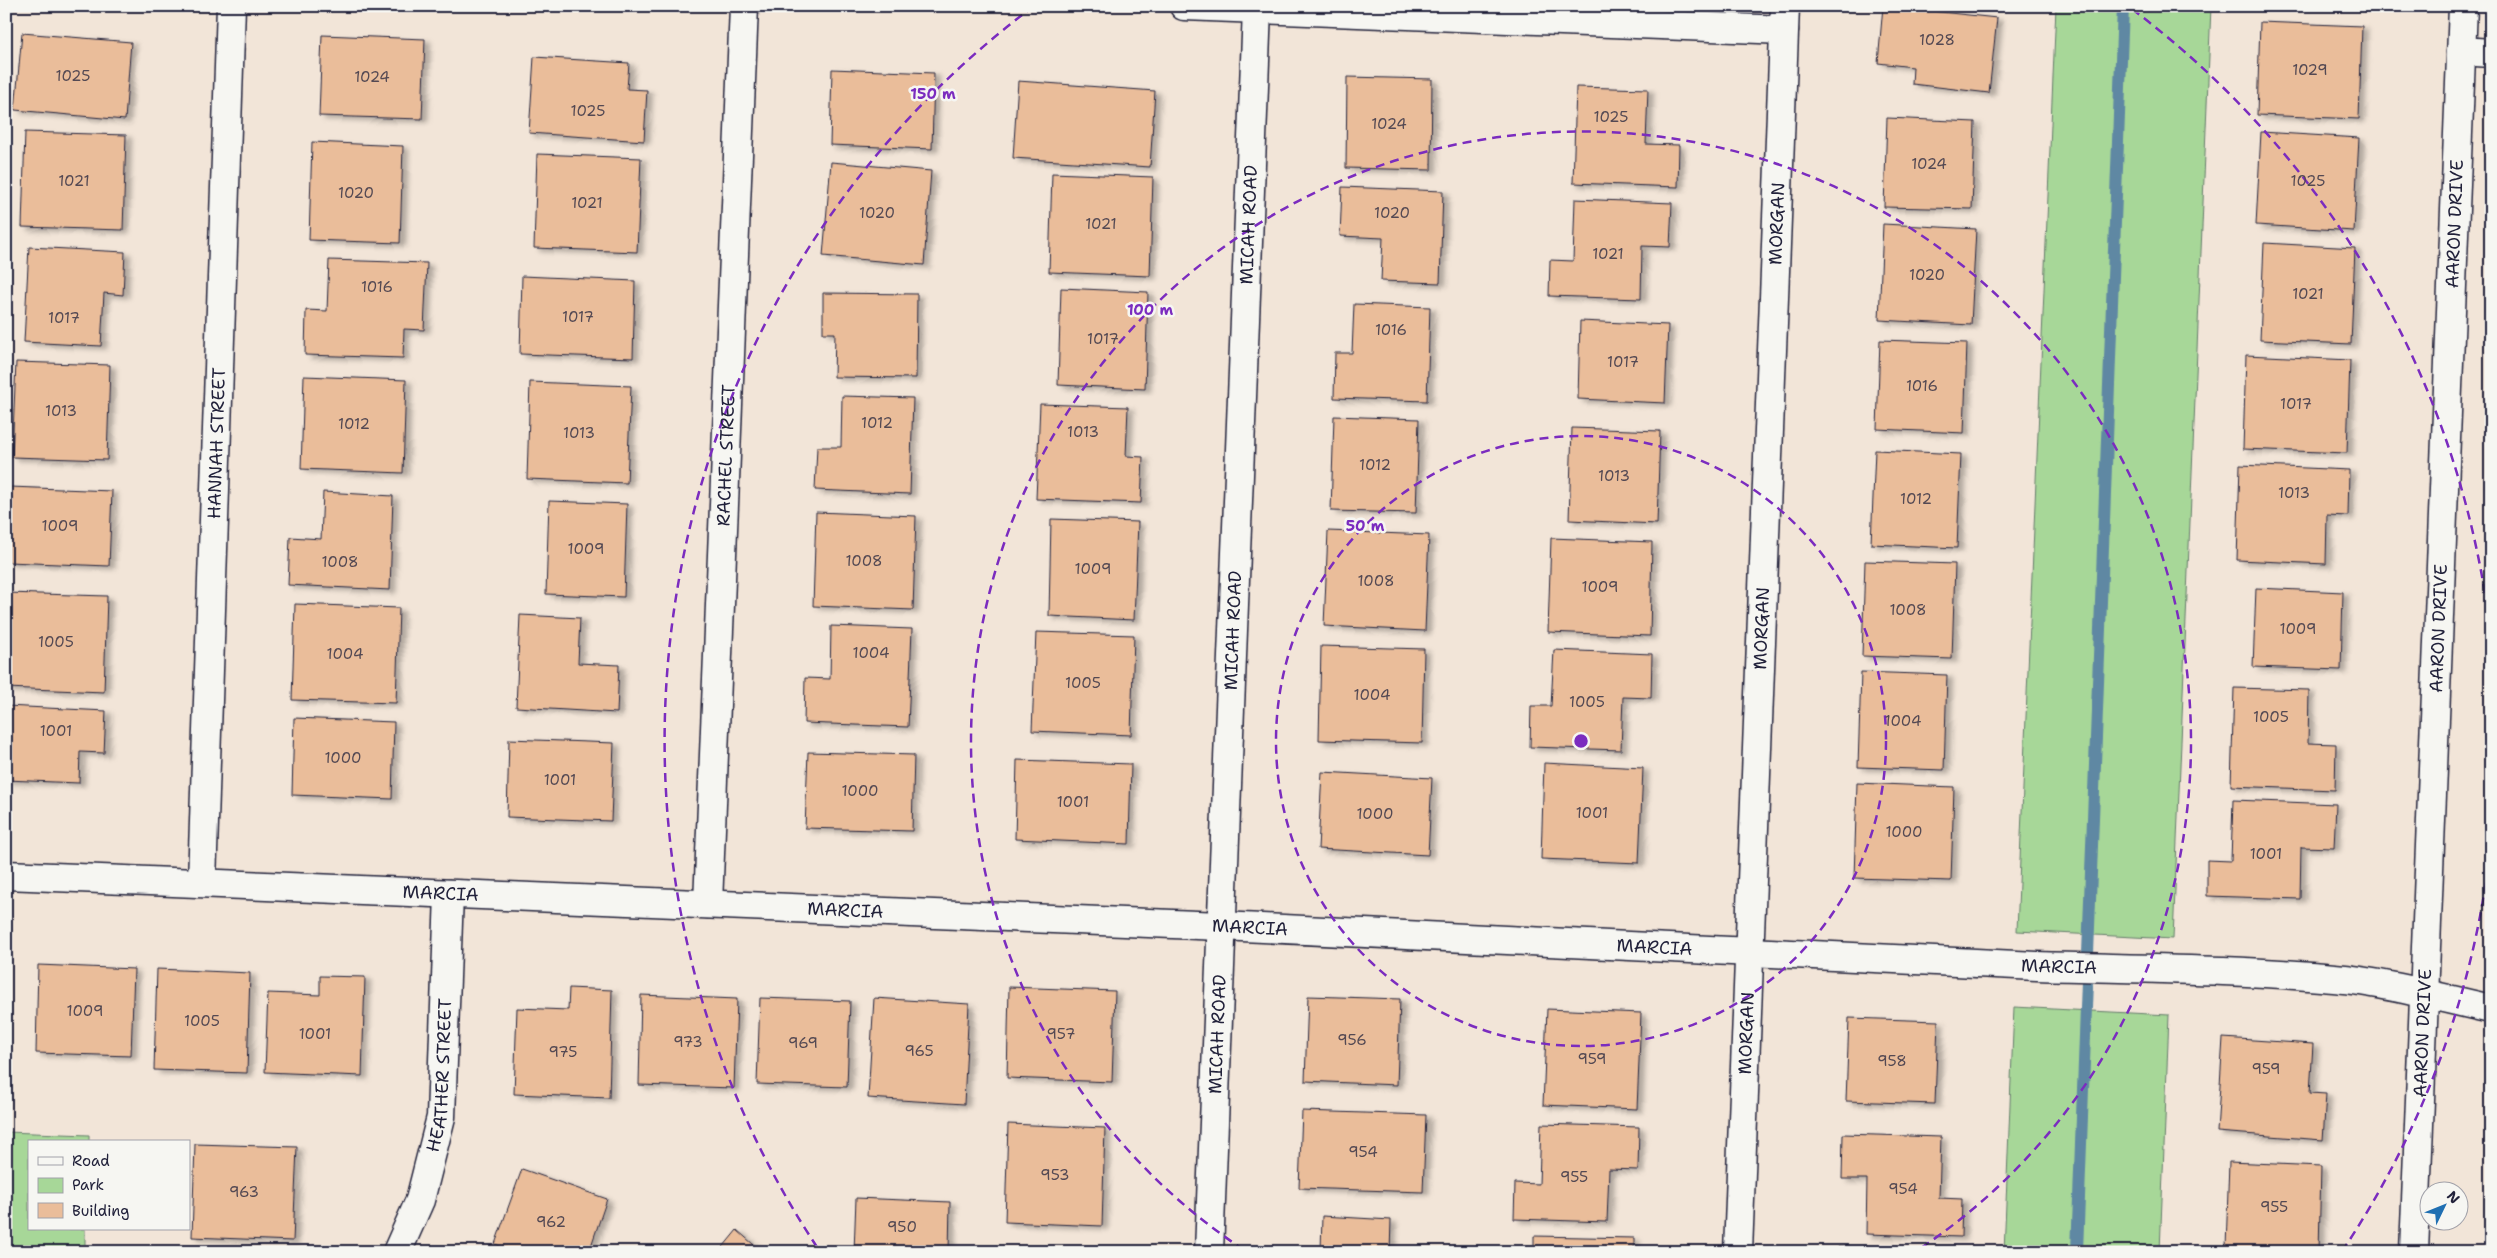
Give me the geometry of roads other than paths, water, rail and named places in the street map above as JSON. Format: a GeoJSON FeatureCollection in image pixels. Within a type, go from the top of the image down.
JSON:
{"type":"FeatureCollection","features":[{"type":"Feature","properties":{"kind":"street","name":"HANNAH STREET"},"geometry":{"type":"LineString","coordinates":[[202,882],[231,6]]}},
{"type":"Feature","properties":{"kind":"street","name":"RACHEL STREET"},"geometry":{"type":"LineString","coordinates":[[708,904],[744,6]]}},
{"type":"Feature","properties":{"kind":"street"},"geometry":{"type":"LineString","coordinates":[[1184,6],[1257,9],[1784,18]]}},
{"type":"Feature","properties":{"kind":"street","name":"AARON DRIVE"},"geometry":{"type":"LineString","coordinates":[[2414,1252],[2463,6]]}},
{"type":"Feature","properties":{"kind":"street","name":"MICAH ROAD"},"geometry":{"type":"LineString","coordinates":[[1209,1252],[1257,9]]}},
{"type":"Feature","properties":{"kind":"street","name":"MORGAN"},"geometry":{"type":"LineString","coordinates":[[1738,1252],[1784,18]]}},
{"type":"Feature","properties":{"kind":"street"},"geometry":{"type":"LineString","coordinates":[[2461,51],[2491,53]]}},
{"type":"Feature","properties":{"kind":"street","name":"MARCIA"},"geometry":{"type":"LineString","coordinates":[[6,875],[1221,926],[2037,966],[2154,969],[2336,978],[2424,994],[2491,1010]]}},
{"type":"Feature","properties":{"kind":"street","name":"HEATHER STREET"},"geometry":{"type":"LineString","coordinates":[[398,1252],[420,1200],[441,1117],[449,894]]}},
{"type":"Feature","properties":{"kind":"waterway"},"geometry":{"type":"LineString","coordinates":[[2077,1252],[2123,6]]}}]}
